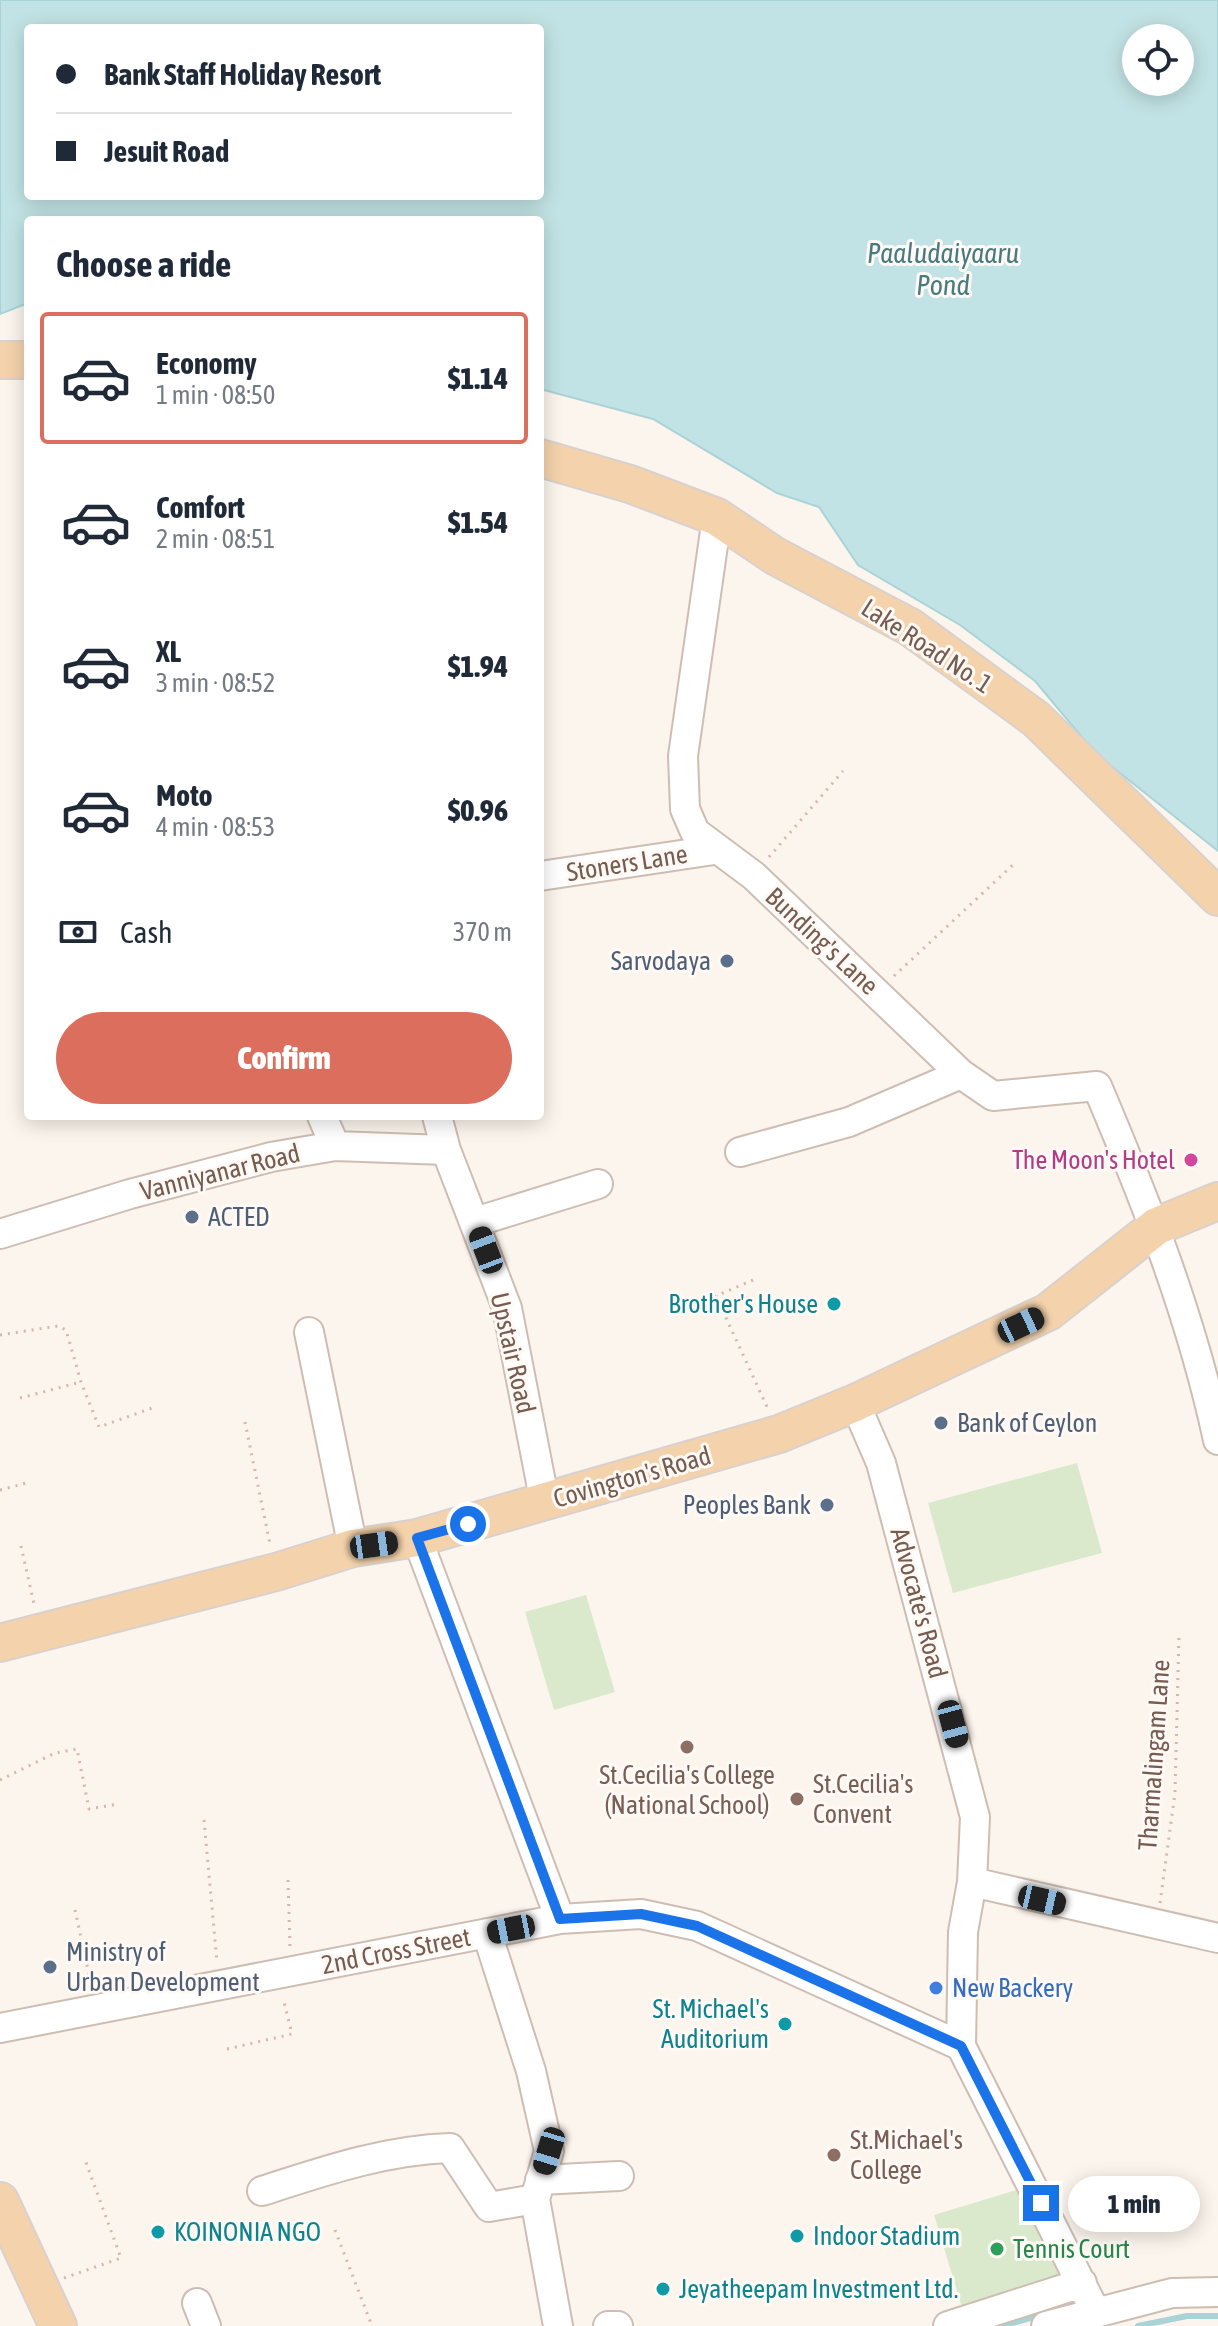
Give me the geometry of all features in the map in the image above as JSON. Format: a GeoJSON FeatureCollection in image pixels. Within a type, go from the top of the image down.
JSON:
{"type":"FeatureCollection","features":[{"type":"Feature","properties":{"kind":"main road"},"geometry":{"type":"LineString","coordinates":[[0,360],[24,360]]}},
{"type":"Feature","properties":{"kind":"main road","name":"Lake Road No. 1"},"geometry":{"type":"LineString","coordinates":[[544,459],[630,484],[717,517],[775,556],[910,627],[1036,719],[1218,897]]}},
{"type":"Feature","properties":{"kind":"main road","name":"Covington's Road"},"geometry":{"type":"LineString","coordinates":[[0,1643],[276,1572],[353,1548],[417,1538],[779,1434],[855,1403],[1048,1312],[1157,1226],[1218,1201]]}},
{"type":"Feature","properties":{"kind":"main road"},"geometry":{"type":"LineString","coordinates":[[0,2201],[42,2286],[52,2324]]}},
{"type":"Feature","properties":{"kind":"street","name":"Bunding's Lane"},"geometry":{"type":"LineString","coordinates":[[717,517],[683,756],[685,809],[695,832],[714,850],[754,876],[961,1074],[993,1096],[1097,1086],[1157,1226]]}},
{"type":"Feature","properties":{"kind":"street","name":"Stoners Lane"},"geometry":{"type":"LineString","coordinates":[[544,875],[714,850]]}},
{"type":"Feature","properties":{"kind":"street"},"geometry":{"type":"LineString","coordinates":[[740,1152],[849,1122],[961,1074]]}},
{"type":"Feature","properties":{"kind":"street"},"geometry":{"type":"LineString","coordinates":[[324,1120],[335,1146]]}},
{"type":"Feature","properties":{"kind":"street","name":"Upstair Road"},"geometry":{"type":"LineString","coordinates":[[438,1120],[446,1150],[507,1308],[545,1503]]}},
{"type":"Feature","properties":{"kind":"street","name":"Vanniyanar Road"},"geometry":{"type":"LineString","coordinates":[[0,1234],[130,1194],[257,1161],[335,1146],[446,1150]]}},
{"type":"Feature","properties":{"kind":"street"},"geometry":{"type":"LineString","coordinates":[[475,1222],[598,1184]]}},
{"type":"Feature","properties":{"kind":"street"},"geometry":{"type":"LineString","coordinates":[[1157,1226],[1207,1391],[1218,1440]]}},
{"type":"Feature","properties":{"kind":"street"},"geometry":{"type":"LineString","coordinates":[[309,1332],[353,1548]]}},
{"type":"Feature","properties":{"kind":"street","name":"Advocate's Road"},"geometry":{"type":"LineString","coordinates":[[855,1403],[881,1463],[969,1782],[975,1817],[972,1882],[963,1932],[961,2046]]}},
{"type":"Feature","properties":{"kind":"street"},"geometry":{"type":"LineString","coordinates":[[417,1538],[560,1919]]}},
{"type":"Feature","properties":{"kind":"street"},"geometry":{"type":"LineString","coordinates":[[972,1882],[1156,1927],[1218,1938]]}},
{"type":"Feature","properties":{"kind":"street","name":"2nd Cross Street"},"geometry":{"type":"LineString","coordinates":[[0,2028],[560,1919],[641,1914],[697,1926],[961,2046]]}},
{"type":"Feature","properties":{"kind":"street"},"geometry":{"type":"LineString","coordinates":[[487,1933],[531,2071],[549,2151],[537,2189],[558,2326]]}},
{"type":"Feature","properties":{"kind":"street"},"geometry":{"type":"LineString","coordinates":[[961,2046],[1095,2311]]}},
{"type":"Feature","properties":{"kind":"street"},"geometry":{"type":"LineString","coordinates":[[262,2191],[336,2167],[413,2149],[450,2148],[489,2207],[537,2189],[619,2176]]}},
{"type":"Feature","properties":{"kind":"street"},"geometry":{"type":"LineString","coordinates":[[948,2326],[1082,2283]]}},
{"type":"Feature","properties":{"kind":"street"},"geometry":{"type":"LineString","coordinates":[[1046,2326],[1172,2293],[1218,2292]]}},
{"type":"Feature","properties":{"kind":"path"},"geometry":{"type":"LineString","coordinates":[[754,876],[843,771]]}},
{"type":"Feature","properties":{"kind":"path"},"geometry":{"type":"LineString","coordinates":[[876,992],[1016,862]]}},
{"type":"Feature","properties":{"kind":"path"},"geometry":{"type":"LineString","coordinates":[[753,1280],[716,1296],[779,1434]]}},
{"type":"Feature","properties":{"kind":"path"},"geometry":{"type":"LineString","coordinates":[[0,1335],[58,1326],[66,1330],[81,1382],[99,1427],[155,1407]]}},
{"type":"Feature","properties":{"kind":"path"},"geometry":{"type":"LineString","coordinates":[[20,1398],[81,1382]]}},
{"type":"Feature","properties":{"kind":"path"},"geometry":{"type":"LineString","coordinates":[[245,1422],[276,1572]]}},
{"type":"Feature","properties":{"kind":"path"},"geometry":{"type":"LineString","coordinates":[[0,1490],[30,1482]]}},
{"type":"Feature","properties":{"kind":"path"},"geometry":{"type":"LineString","coordinates":[[21,1546],[21,1558],[42,1631]]}},
{"type":"Feature","properties":{"kind":"path","name":"Tharmalingam Lane"},"geometry":{"type":"LineString","coordinates":[[1156,1927],[1175,1793],[1179,1634]]}},
{"type":"Feature","properties":{"kind":"path"},"geometry":{"type":"LineString","coordinates":[[0,1780],[55,1753],[77,1749],[89,1809],[118,1804]]}},
{"type":"Feature","properties":{"kind":"path"},"geometry":{"type":"LineString","coordinates":[[204,1820],[220,1985]]}},
{"type":"Feature","properties":{"kind":"path"},"geometry":{"type":"LineString","coordinates":[[227,2049],[292,2034],[284,1973],[288,1880]]}},
{"type":"Feature","properties":{"kind":"path"},"geometry":{"type":"LineString","coordinates":[[75,1910],[96,2008]]}},
{"type":"Feature","properties":{"kind":"path"},"geometry":{"type":"LineString","coordinates":[[42,2286],[121,2258],[84,2157]]}},
{"type":"Feature","properties":{"kind":"path"},"geometry":{"type":"LineString","coordinates":[[335,2230],[372,2326]]}},
{"type":"Feature","properties":{"kind":"green space"},"geometry":{"type":"Polygon","coordinates":[[[1077,1463],[1102,1553],[953,1593],[928,1503],[1077,1463]]]}},
{"type":"Feature","properties":{"kind":"green space"},"geometry":{"type":"Polygon","coordinates":[[[586,1595],[615,1692],[554,1710],[525,1612],[586,1595]]]}},
{"type":"Feature","properties":{"kind":"green space","name":"Tennis Court"},"geometry":{"type":"Polygon","coordinates":[[[1020,2189],[1065,2282],[964,2314],[934,2215],[1020,2189]]]}},
{"type":"Feature","properties":{"kind":"water","name":"Paaludaiyaaru Pond"},"geometry":{"type":"Polygon","coordinates":[[[0,0],[1218,0],[1218,851],[1096,754],[1035,681],[960,625],[858,565],[819,507],[777,493],[653,419],[544,390],[544,216],[24,216],[24,305],[0,314],[0,0]]]}},
{"type":"Feature","properties":{"kind":"waterway"},"geometry":{"type":"LineString","coordinates":[[1002,2326],[1041,2315]]}},
{"type":"Feature","properties":{"kind":"waterway"},"geometry":{"type":"LineString","coordinates":[[1138,2326],[1187,2316],[1218,2316]]}},
{"type":"Feature","properties":{"kind":"place","name":"Sarvodaya"},"geometry":{"type":"Point","coordinates":[727,961]}},
{"type":"Feature","properties":{"kind":"place","name":"The Moon's Hotel"},"geometry":{"type":"Point","coordinates":[1191,1160]}},
{"type":"Feature","properties":{"kind":"place","name":"ACTED"},"geometry":{"type":"Point","coordinates":[192,1217]}},
{"type":"Feature","properties":{"kind":"place","name":"Brother's House"},"geometry":{"type":"Point","coordinates":[834,1304]}},
{"type":"Feature","properties":{"kind":"place","name":"Bank of Ceylon"},"geometry":{"type":"Point","coordinates":[941,1423]}},
{"type":"Feature","properties":{"kind":"place","name":"Peoples Bank"},"geometry":{"type":"Point","coordinates":[827,1505]}},
{"type":"Feature","properties":{"kind":"place","name":"St.Cecilia's College (National School)"},"geometry":{"type":"Point","coordinates":[687,1747]}},
{"type":"Feature","properties":{"kind":"place","name":"St.Cecilia's Convent"},"geometry":{"type":"Point","coordinates":[797,1799]}},
{"type":"Feature","properties":{"kind":"place","name":"Ministry of Urban Development"},"geometry":{"type":"Point","coordinates":[50,1967]}},
{"type":"Feature","properties":{"kind":"place","name":"New Backery"},"geometry":{"type":"Point","coordinates":[936,1988]}},
{"type":"Feature","properties":{"kind":"place","name":"St. Michael's Auditorium"},"geometry":{"type":"Point","coordinates":[785,2024]}},
{"type":"Feature","properties":{"kind":"place","name":"St.Michael's College"},"geometry":{"type":"Point","coordinates":[834,2155]}},
{"type":"Feature","properties":{"kind":"place","name":"KOINONIA NGO"},"geometry":{"type":"Point","coordinates":[158,2232]}},
{"type":"Feature","properties":{"kind":"place","name":"Indoor Stadium"},"geometry":{"type":"Point","coordinates":[797,2236]}},
{"type":"Feature","properties":{"kind":"place","name":"Tennis Court"},"geometry":{"type":"Point","coordinates":[997,2249]}},
{"type":"Feature","properties":{"kind":"place","name":"Jeyatheepam Investment Ltd."},"geometry":{"type":"Point","coordinates":[663,2289]}},
{"type":"Feature","properties":{"kind":"route"},"geometry":{"type":"LineString","coordinates":[[468,1524],[417,1538],[560,1919],[641,1914],[697,1926],[961,2046],[1041,2203]]}}]}
